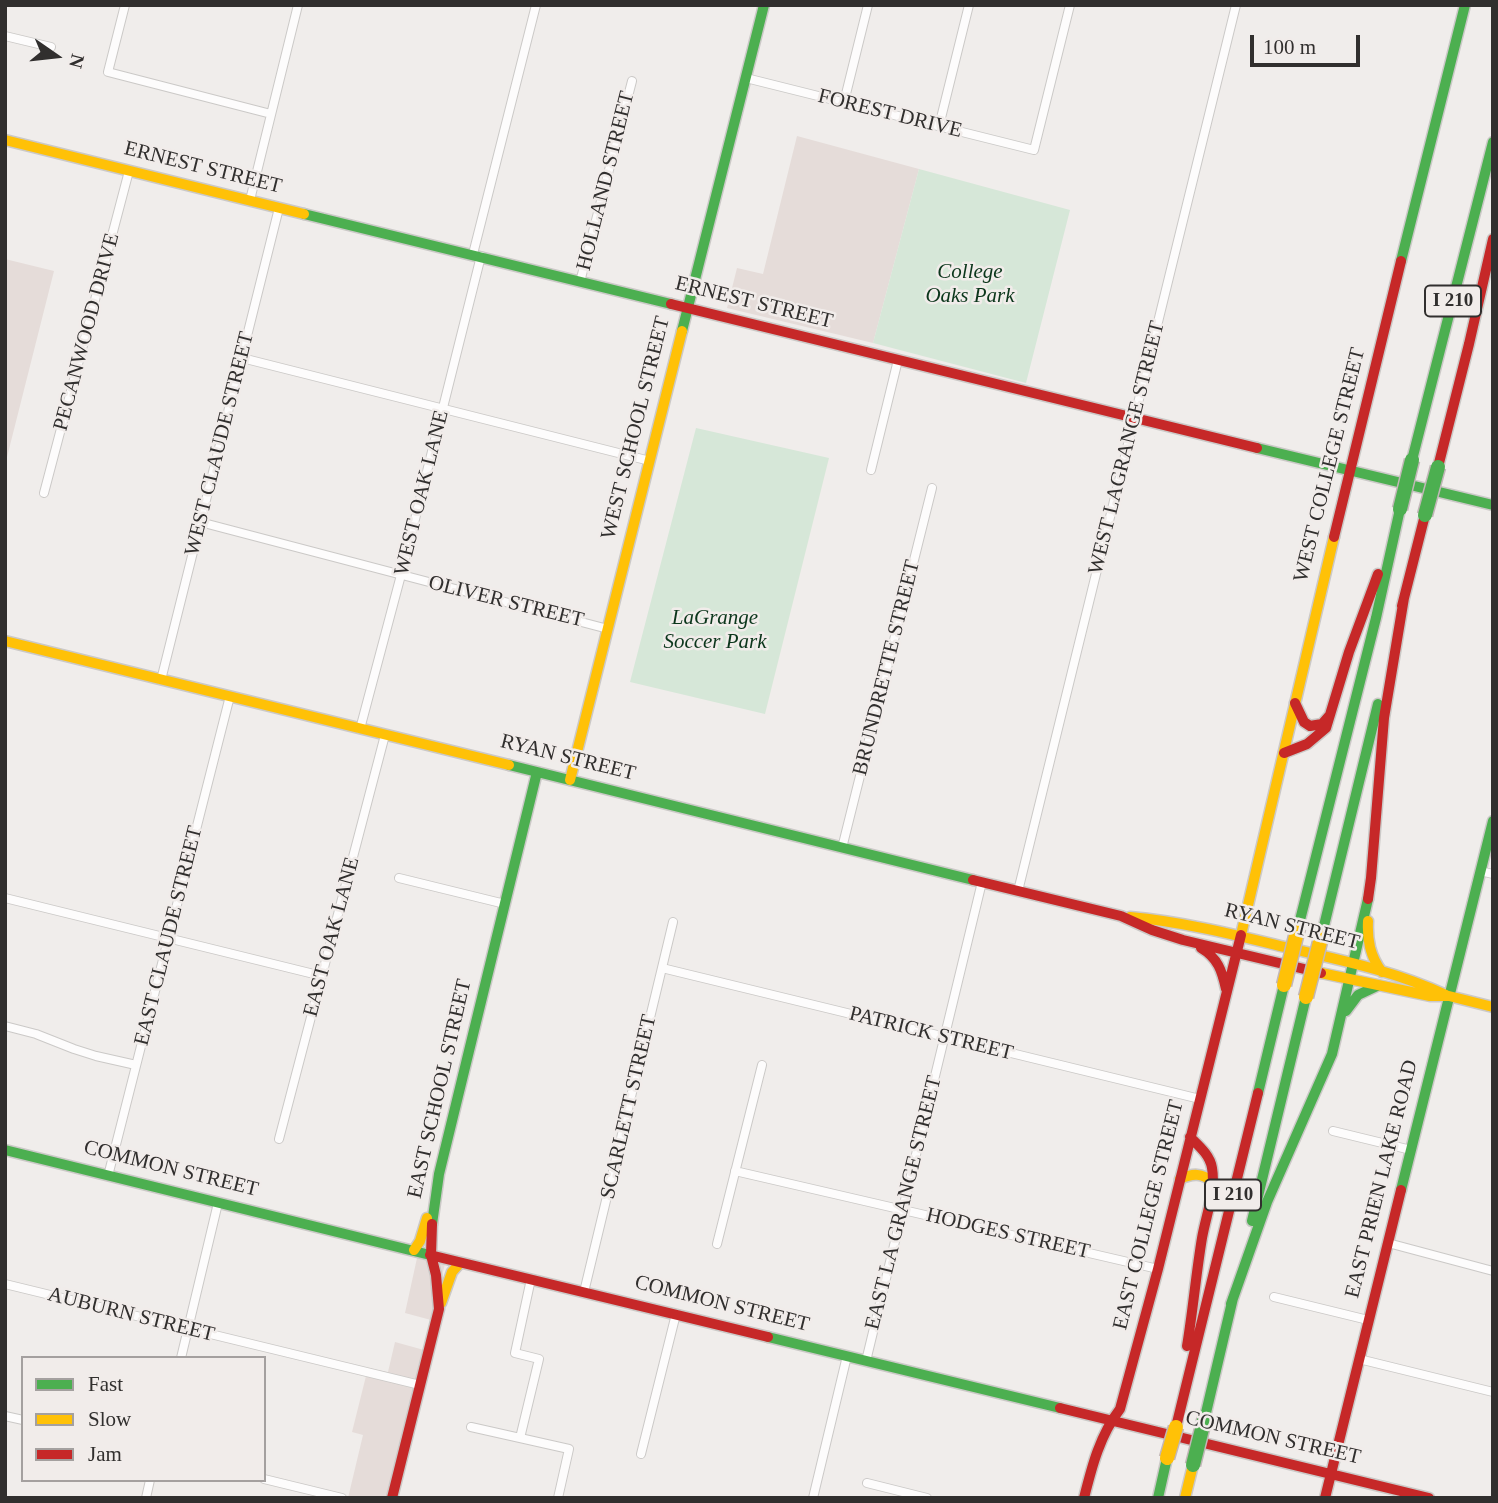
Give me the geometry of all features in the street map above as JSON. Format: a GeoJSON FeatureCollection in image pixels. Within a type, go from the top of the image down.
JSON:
{"type":"FeatureCollection","features":[{"type":"Feature","properties":{"kind":"main road","name":"WEST SCHOOL STREET"},"geometry":{"type":"LineString","coordinates":[[570,780],[764,5]]}},
{"type":"Feature","properties":{"kind":"main road","name":"WEST COLLEGE STREET"},"geometry":{"type":"LineString","coordinates":[[1240,936],[1349,471],[1465,5]]}},
{"type":"Feature","properties":{"kind":"main road","name":"ERNEST STREET"},"geometry":{"type":"LineString","coordinates":[[5,140],[1493,505]]}},
{"type":"Feature","properties":{"kind":"main road","name":"I 210"},"geometry":{"type":"LineString","coordinates":[[1158,1498],[1376,618],[1412,460],[1493,142]]}},
{"type":"Feature","properties":{"kind":"main road","name":"I 210"},"geometry":{"type":"LineString","coordinates":[[1185,1498],[1493,239]]}},
{"type":"Feature","properties":{"kind":"main road"},"geometry":{"type":"LineString","coordinates":[[1284,753],[1308,745],[1326,728],[1349,652],[1396,527]]}},
{"type":"Feature","properties":{"kind":"main road"},"geometry":{"type":"LineString","coordinates":[[1338,1031],[1353,999],[1379,979],[1369,948],[1368,895],[1384,718],[1404,598]]}},
{"type":"Feature","properties":{"kind":"main road","name":"RYAN STREET"},"geometry":{"type":"LineString","coordinates":[[5,641],[1121,916],[1190,925],[1352,963],[1379,979],[1430,996],[1449,996],[1493,1007]]}},
{"type":"Feature","properties":{"kind":"main road"},"geometry":{"type":"LineString","coordinates":[[1295,703],[1304,722],[1310,726],[1322,724],[1330,715]]}},
{"type":"Feature","properties":{"kind":"main road","name":"EAST SCHOOL STREET"},"geometry":{"type":"LineString","coordinates":[[392,1498],[439,1309],[431,1255],[431,1231],[439,1174],[537,772]]}},
{"type":"Feature","properties":{"kind":"main road","name":"EAST PRIEN LAKE ROAD"},"geometry":{"type":"LineString","coordinates":[[1325,1498],[1449,996],[1487,873],[1493,821]]}},
{"type":"Feature","properties":{"kind":"main road"},"geometry":{"type":"LineString","coordinates":[[1231,1304],[1267,1202],[1332,1054],[1368,895]]}},
{"type":"Feature","properties":{"kind":"main road","name":"RYAN STREET"},"geometry":{"type":"LineString","coordinates":[[1121,916],[1183,940],[1349,981],[1379,979]]}},
{"type":"Feature","properties":{"kind":"main road","name":"EAST COLLEGE STREET"},"geometry":{"type":"LineString","coordinates":[[1084,1498],[1093,1464],[1110,1421],[1120,1409],[1158,1269],[1240,936]]}},
{"type":"Feature","properties":{"kind":"main road"},"geometry":{"type":"LineString","coordinates":[[1183,940],[1216,958],[1221,966],[1226,994]]}},
{"type":"Feature","properties":{"kind":"main road"},"geometry":{"type":"LineString","coordinates":[[1180,1408],[1180,1382],[1213,1182],[1209,1158],[1190,1137]]}},
{"type":"Feature","properties":{"kind":"main road","name":"COMMON STREET"},"geometry":{"type":"LineString","coordinates":[[5,1150],[1429,1498]]}},
{"type":"Feature","properties":{"kind":"main road"},"geometry":{"type":"LineString","coordinates":[[1180,1179],[1197,1173],[1213,1182]]}},
{"type":"Feature","properties":{"kind":"main road"},"geometry":{"type":"LineString","coordinates":[[414,1250],[420,1241],[439,1174]]}},
{"type":"Feature","properties":{"kind":"main road"},"geometry":{"type":"LineString","coordinates":[[439,1309],[452,1272],[460,1263]]}},
{"type":"Feature","properties":{"kind":"street"},"geometry":{"type":"LineString","coordinates":[[125,5],[108,72],[271,114]]}},
{"type":"Feature","properties":{"kind":"street"},"geometry":{"type":"LineString","coordinates":[[250,200],[298,5]]}},
{"type":"Feature","properties":{"kind":"street","name":"WEST OAK LANE"},"geometry":{"type":"LineString","coordinates":[[360,729],[442,409],[536,5]]}},
{"type":"Feature","properties":{"kind":"street"},"geometry":{"type":"LineString","coordinates":[[844,102],[868,5]]}},
{"type":"Feature","properties":{"kind":"street"},"geometry":{"type":"LineString","coordinates":[[939,126],[969,5]]}},
{"type":"Feature","properties":{"kind":"street","name":"FOREST DRIVE"},"geometry":{"type":"LineString","coordinates":[[746,78],[1034,150],[1070,5]]}},
{"type":"Feature","properties":{"kind":"street","name":"WEST LAGRANGE STREET"},"geometry":{"type":"LineString","coordinates":[[1018,891],[1236,5]]}},
{"type":"Feature","properties":{"kind":"street"},"geometry":{"type":"LineString","coordinates":[[5,36],[51,47]]}},
{"type":"Feature","properties":{"kind":"street","name":"HOLLAND STREET"},"geometry":{"type":"LineString","coordinates":[[580,282],[632,81]]}},
{"type":"Feature","properties":{"kind":"street","name":"PECANWOOD DRIVE"},"geometry":{"type":"LineString","coordinates":[[44,493],[130,171]]}},
{"type":"Feature","properties":{"kind":"street","name":"WEST CLAUDE STREET"},"geometry":{"type":"LineString","coordinates":[[162,680],[279,208]]}},
{"type":"Feature","properties":{"kind":"street"},"geometry":{"type":"LineString","coordinates":[[242,358],[650,461]]}},
{"type":"Feature","properties":{"kind":"street"},"geometry":{"type":"LineString","coordinates":[[871,470],[898,360]]}},
{"type":"Feature","properties":{"kind":"street","name":"BRUNDRETTE STREET"},"geometry":{"type":"LineString","coordinates":[[842,848],[932,488]]}},
{"type":"Feature","properties":{"kind":"street","name":"OLIVER STREET"},"geometry":{"type":"LineString","coordinates":[[201,522],[608,629]]}},
{"type":"Feature","properties":{"kind":"street","name":"EAST CLAUDE STREET"},"geometry":{"type":"LineString","coordinates":[[108,1176],[230,696]]}},
{"type":"Feature","properties":{"kind":"street","name":"EAST OAK LANE"},"geometry":{"type":"LineString","coordinates":[[279,1139],[384,735]]}},
{"type":"Feature","properties":{"kind":"street"},"geometry":{"type":"LineString","coordinates":[[399,878],[505,904]]}},
{"type":"Feature","properties":{"kind":"street","name":"EAST LA GRANGE STREET"},"geometry":{"type":"LineString","coordinates":[[866,1361],[982,882]]}},
{"type":"Feature","properties":{"kind":"street"},"geometry":{"type":"LineString","coordinates":[[5,898],[321,976]]}},
{"type":"Feature","properties":{"kind":"street","name":"SCARLETT STREET"},"geometry":{"type":"LineString","coordinates":[[584,1292],[673,922]]}},
{"type":"Feature","properties":{"kind":"street","name":"PATRICK STREET"},"geometry":{"type":"LineString","coordinates":[[662,968],[1200,1099]]}},
{"type":"Feature","properties":{"kind":"street"},"geometry":{"type":"LineString","coordinates":[[5,1026],[36,1034],[96,1056],[136,1065]]}},
{"type":"Feature","properties":{"kind":"street"},"geometry":{"type":"LineString","coordinates":[[717,1244],[762,1065]]}},
{"type":"Feature","properties":{"kind":"street"},"geometry":{"type":"LineString","coordinates":[[1334,1131],[1411,1150]]}},
{"type":"Feature","properties":{"kind":"street","name":"HODGES STREET"},"geometry":{"type":"LineString","coordinates":[[735,1171],[1158,1269]]}},
{"type":"Feature","properties":{"kind":"street"},"geometry":{"type":"LineString","coordinates":[[181,1356],[218,1203]]}},
{"type":"Feature","properties":{"kind":"street"},"geometry":{"type":"LineString","coordinates":[[1388,1243],[1493,1271]]}},
{"type":"Feature","properties":{"kind":"street"},"geometry":{"type":"LineString","coordinates":[[520,1438],[539,1359],[515,1353],[531,1279]]}},
{"type":"Feature","properties":{"kind":"street","name":"AUBURN STREET"},"geometry":{"type":"LineString","coordinates":[[5,1284],[420,1385]]}},
{"type":"Feature","properties":{"kind":"street"},"geometry":{"type":"LineString","coordinates":[[1274,1297],[1368,1320]]}},
{"type":"Feature","properties":{"kind":"street"},"geometry":{"type":"LineString","coordinates":[[641,1454],[676,1314]]}},
{"type":"Feature","properties":{"kind":"street"},"geometry":{"type":"LineString","coordinates":[[813,1498],[847,1356]]}},
{"type":"Feature","properties":{"kind":"street"},"geometry":{"type":"LineString","coordinates":[[1359,1359],[1493,1392]]}},
{"type":"Feature","properties":{"kind":"street"},"geometry":{"type":"LineString","coordinates":[[471,1427],[569,1448],[558,1498]]}},
{"type":"Feature","properties":{"kind":"street"},"geometry":{"type":"LineString","coordinates":[[266,1479],[342,1498]]}},
{"type":"Feature","properties":{"kind":"street"},"geometry":{"type":"LineString","coordinates":[[867,1483],[927,1498]]}},
{"type":"Feature","properties":{"kind":"shaded area"},"geometry":{"type":"Polygon","coordinates":[[[797,136],[919,169],[873,343],[727,308],[737,268],[763,274],[797,136]]]}},
{"type":"Feature","properties":{"kind":"shaded area"},"geometry":{"type":"Polygon","coordinates":[[[5,259],[54,271],[5,465],[5,259]]]}},
{"type":"Feature","properties":{"kind":"shaded area"},"geometry":{"type":"Polygon","coordinates":[[[417,1258],[445,1264],[431,1320],[405,1313],[417,1258]]]}},
{"type":"Feature","properties":{"kind":"shaded area"},"geometry":{"type":"Polygon","coordinates":[[[395,1342],[424,1350],[387,1498],[348,1498],[363,1435],[352,1432],[368,1368],[388,1372],[395,1342]]]}},
{"type":"Feature","properties":{"kind":"green space","name":"College Oaks Park"},"geometry":{"type":"Polygon","coordinates":[[[919,169],[1070,210],[1026,383],[873,343],[919,169]]]}},
{"type":"Feature","properties":{"kind":"green space","name":"LaGrange Soccer Park"},"geometry":{"type":"Polygon","coordinates":[[[696,428],[829,458],[765,714],[630,682],[696,428]]]}},
{"type":"Feature","properties":{"kind":"traffic: fast"},"geometry":{"type":"LineString","coordinates":[[682,331],[764,5]]}},
{"type":"Feature","properties":{"kind":"traffic: fast"},"geometry":{"type":"LineString","coordinates":[[1401,261],[1465,5]]}},
{"type":"Feature","properties":{"kind":"traffic: fast"},"geometry":{"type":"LineString","coordinates":[[1412,460],[1493,142]]}},
{"type":"Feature","properties":{"kind":"traffic: fast"},"geometry":{"type":"LineString","coordinates":[[304,214],[671,304]]}},
{"type":"Feature","properties":{"kind":"traffic: fast"},"geometry":{"type":"LineString","coordinates":[[1257,448],[1493,505]]}},
{"type":"Feature","properties":{"kind":"traffic: fast"},"geometry":{"type":"LineString","coordinates":[[1400,509],[1412,460]]}},
{"type":"Feature","properties":{"kind":"traffic: fast"},"geometry":{"type":"LineString","coordinates":[[1425,515],[1438,467]]}},
{"type":"Feature","properties":{"kind":"traffic: fast"},"geometry":{"type":"LineString","coordinates":[[1298,928],[1376,618],[1400,509]]}},
{"type":"Feature","properties":{"kind":"traffic: fast"},"geometry":{"type":"LineString","coordinates":[[1322,934],[1378,704]]}},
{"type":"Feature","properties":{"kind":"traffic: fast"},"geometry":{"type":"LineString","coordinates":[[509,765],[973,880]]}},
{"type":"Feature","properties":{"kind":"traffic: fast"},"geometry":{"type":"LineString","coordinates":[[432,1224],[439,1174],[537,772]]}},
{"type":"Feature","properties":{"kind":"traffic: fast"},"geometry":{"type":"LineString","coordinates":[[1401,1190],[1493,821]]}},
{"type":"Feature","properties":{"kind":"traffic: fast"},"geometry":{"type":"LineString","coordinates":[[1231,1304],[1267,1202],[1332,1054],[1368,899]]}},
{"type":"Feature","properties":{"kind":"traffic: fast"},"geometry":{"type":"LineString","coordinates":[[1258,1093],[1284,985]]}},
{"type":"Feature","properties":{"kind":"traffic: fast"},"geometry":{"type":"LineString","coordinates":[[1346,1011],[1358,995],[1377,986]]}},
{"type":"Feature","properties":{"kind":"traffic: fast"},"geometry":{"type":"LineString","coordinates":[[1252,1221],[1306,997]]}},
{"type":"Feature","properties":{"kind":"traffic: fast"},"geometry":{"type":"LineString","coordinates":[[5,1150],[430,1255]]}},
{"type":"Feature","properties":{"kind":"traffic: fast"},"geometry":{"type":"LineString","coordinates":[[1205,1417],[1233,1298]]}},
{"type":"Feature","properties":{"kind":"traffic: fast"},"geometry":{"type":"LineString","coordinates":[[768,1337],[1060,1408]]}},
{"type":"Feature","properties":{"kind":"traffic: fast"},"geometry":{"type":"LineString","coordinates":[[1193,1465],[1205,1417]]}},
{"type":"Feature","properties":{"kind":"traffic: fast"},"geometry":{"type":"LineString","coordinates":[[1158,1498],[1167,1458]]}},
{"type":"Feature","properties":{"kind":"traffic: slow"},"geometry":{"type":"LineString","coordinates":[[5,140],[304,214]]}},
{"type":"Feature","properties":{"kind":"traffic: slow"},"geometry":{"type":"LineString","coordinates":[[570,780],[682,331]]}},
{"type":"Feature","properties":{"kind":"traffic: slow"},"geometry":{"type":"LineString","coordinates":[[1241,935],[1334,537]]}},
{"type":"Feature","properties":{"kind":"traffic: slow"},"geometry":{"type":"LineString","coordinates":[[5,641],[509,765]]}},
{"type":"Feature","properties":{"kind":"traffic: slow"},"geometry":{"type":"LineString","coordinates":[[1130,917],[1212,930],[1351,963],[1409,980],[1446,995]]}},
{"type":"Feature","properties":{"kind":"traffic: slow"},"geometry":{"type":"LineString","coordinates":[[1368,921],[1370,948],[1382,972]]}},
{"type":"Feature","properties":{"kind":"traffic: slow"},"geometry":{"type":"LineString","coordinates":[[1284,985],[1298,928]]}},
{"type":"Feature","properties":{"kind":"traffic: slow"},"geometry":{"type":"LineString","coordinates":[[1306,997],[1322,934]]}},
{"type":"Feature","properties":{"kind":"traffic: slow"},"geometry":{"type":"LineString","coordinates":[[1321,973],[1430,996],[1449,996],[1493,1007]]}},
{"type":"Feature","properties":{"kind":"traffic: slow"},"geometry":{"type":"LineString","coordinates":[[1180,1179],[1197,1175],[1213,1182]]}},
{"type":"Feature","properties":{"kind":"traffic: slow"},"geometry":{"type":"LineString","coordinates":[[414,1250],[420,1241],[427,1218]]}},
{"type":"Feature","properties":{"kind":"traffic: slow"},"geometry":{"type":"LineString","coordinates":[[441,1303],[452,1272],[460,1263]]}},
{"type":"Feature","properties":{"kind":"traffic: slow"},"geometry":{"type":"LineString","coordinates":[[1167,1458],[1176,1427]]}},
{"type":"Feature","properties":{"kind":"traffic: slow"},"geometry":{"type":"LineString","coordinates":[[1185,1498],[1193,1465]]}},
{"type":"Feature","properties":{"kind":"traffic: jam"},"geometry":{"type":"LineString","coordinates":[[1438,467],[1493,239]]}},
{"type":"Feature","properties":{"kind":"traffic: jam"},"geometry":{"type":"LineString","coordinates":[[1334,537],[1401,261]]}},
{"type":"Feature","properties":{"kind":"traffic: jam"},"geometry":{"type":"LineString","coordinates":[[671,304],[1257,448]]}},
{"type":"Feature","properties":{"kind":"traffic: jam"},"geometry":{"type":"LineString","coordinates":[[1402,606],[1425,515]]}},
{"type":"Feature","properties":{"kind":"traffic: jam"},"geometry":{"type":"LineString","coordinates":[[1284,753],[1307,744],[1326,728],[1349,652],[1378,574]]}},
{"type":"Feature","properties":{"kind":"traffic: jam"},"geometry":{"type":"LineString","coordinates":[[1368,899],[1384,718],[1404,598]]}},
{"type":"Feature","properties":{"kind":"traffic: jam"},"geometry":{"type":"LineString","coordinates":[[1295,703],[1304,722],[1310,726],[1322,724],[1329,716]]}},
{"type":"Feature","properties":{"kind":"traffic: jam"},"geometry":{"type":"LineString","coordinates":[[973,880],[1121,916],[1183,940],[1321,973]]}},
{"type":"Feature","properties":{"kind":"traffic: jam"},"geometry":{"type":"LineString","coordinates":[[1084,1498],[1102,1440],[1120,1409],[1158,1269],[1241,935]]}},
{"type":"Feature","properties":{"kind":"traffic: jam"},"geometry":{"type":"LineString","coordinates":[[1201,948],[1212,956],[1218,965],[1226,989]]}},
{"type":"Feature","properties":{"kind":"traffic: jam"},"geometry":{"type":"LineString","coordinates":[[1176,1427],[1258,1093]]}},
{"type":"Feature","properties":{"kind":"traffic: jam"},"geometry":{"type":"LineString","coordinates":[[1187,1346],[1213,1177],[1209,1159],[1190,1137]]}},
{"type":"Feature","properties":{"kind":"traffic: jam"},"geometry":{"type":"LineString","coordinates":[[1325,1498],[1401,1190]]}},
{"type":"Feature","properties":{"kind":"traffic: jam"},"geometry":{"type":"LineString","coordinates":[[392,1498],[439,1309],[431,1255],[432,1224]]}},
{"type":"Feature","properties":{"kind":"traffic: jam"},"geometry":{"type":"LineString","coordinates":[[430,1255],[768,1337]]}},
{"type":"Feature","properties":{"kind":"traffic: jam"},"geometry":{"type":"LineString","coordinates":[[1060,1408],[1429,1498]]}}]}
